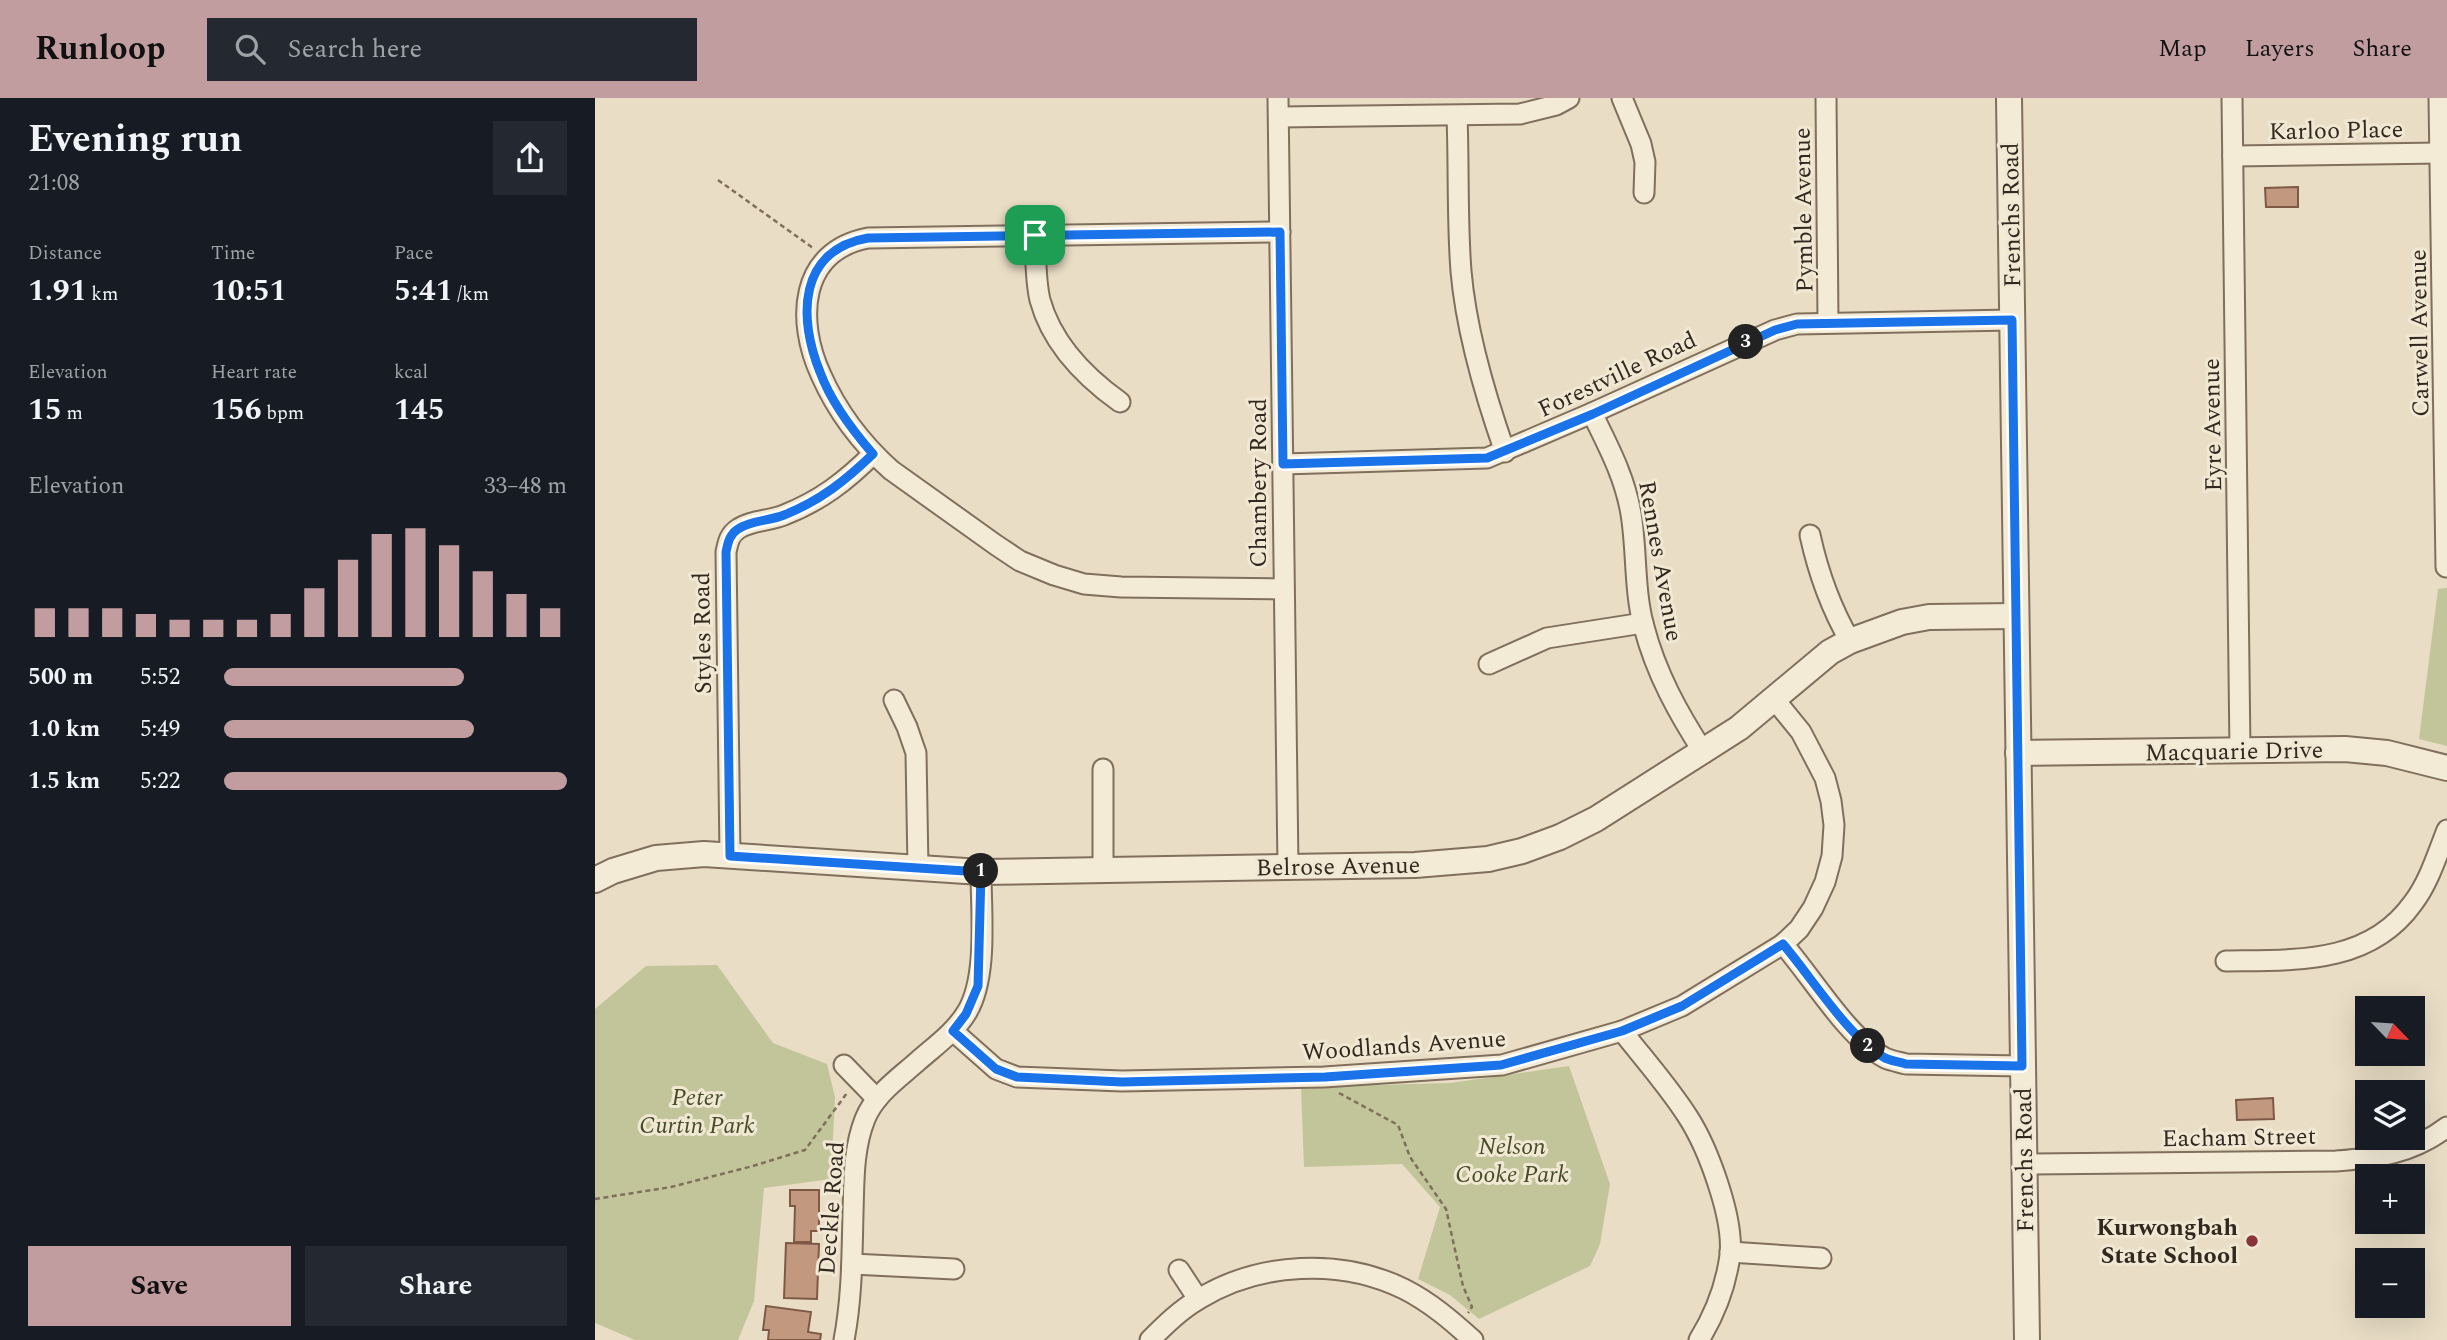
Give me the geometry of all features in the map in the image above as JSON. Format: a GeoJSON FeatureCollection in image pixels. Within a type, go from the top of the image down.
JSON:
{"type":"FeatureCollection","features":[{"type":"Feature","properties":{"kind":"street"},"geometry":{"type":"LineString","coordinates":[[1279,108],[1457,116],[1529,112],[1556,105],[1569,98]]}},
{"type":"Feature","properties":{"kind":"street"},"geometry":{"type":"LineString","coordinates":[[1622,98],[1641,144],[1645,162],[1644,193]]}},
{"type":"Feature","properties":{"kind":"street","name":"Pymble Avenue"},"geometry":{"type":"LineString","coordinates":[[1826,98],[1828,322]]}},
{"type":"Feature","properties":{"kind":"street","name":"Frenchs Road"},"geometry":{"type":"LineString","coordinates":[[2009,98],[2027,1340]]}},
{"type":"Feature","properties":{"kind":"street","name":"Eyre Avenue"},"geometry":{"type":"LineString","coordinates":[[2232,98],[2240,751]]}},
{"type":"Feature","properties":{"kind":"street","name":"Carwell Avenue"},"geometry":{"type":"LineString","coordinates":[[2439,98],[2445,332],[2446,567]]}},
{"type":"Feature","properties":{"kind":"street","name":"Chambery Road"},"geometry":{"type":"LineString","coordinates":[[1279,108],[1288,867]]}},
{"type":"Feature","properties":{"kind":"street"},"geometry":{"type":"LineString","coordinates":[[1457,116],[1461,269],[1467,316],[1505,452]]}},
{"type":"Feature","properties":{"kind":"street","name":"Karloo Place"},"geometry":{"type":"LineString","coordinates":[[2233,156],[2440,153]]}},
{"type":"Feature","properties":{"kind":"street"},"geometry":{"type":"LineString","coordinates":[[1280,232],[868,238],[838,248],[816,270],[808,289],[807,313],[811,345],[820,375],[840,409],[873,454],[891,470],[1020,561],[1084,584],[1283,589]]}},
{"type":"Feature","properties":{"kind":"street"},"geometry":{"type":"LineString","coordinates":[[1035,235],[1040,300],[1048,322],[1076,365],[1120,402]]}},
{"type":"Feature","properties":{"kind":"street","name":"Forestville Road"},"geometry":{"type":"LineString","coordinates":[[1283,464],[1487,458],[1593,414],[1775,330],[1797,324],[2012,320]]}},
{"type":"Feature","properties":{"kind":"street","name":"Rennes Avenue"},"geometry":{"type":"LineString","coordinates":[[1593,414],[1626,490],[1632,517],[1643,623],[1658,673],[1703,753]]}},
{"type":"Feature","properties":{"kind":"street","name":"Styles Road"},"geometry":{"type":"LineString","coordinates":[[730,856],[728,541],[732,533],[740,527],[782,516],[823,497],[846,480],[873,454]]}},
{"type":"Feature","properties":{"kind":"street"},"geometry":{"type":"LineString","coordinates":[[1811,535],[1816,559],[1835,615],[1850,640]]}},
{"type":"Feature","properties":{"kind":"street","name":"Belrose Avenue"},"geometry":{"type":"LineString","coordinates":[[595,880],[613,871],[656,858],[704,854],[981,872],[1453,863],[1488,859],[1522,851],[1560,837],[1596,819],[1703,753],[1775,700],[1830,652],[1850,640],[1902,622],[1929,617],[2016,616]]}},
{"type":"Feature","properties":{"kind":"street"},"geometry":{"type":"LineString","coordinates":[[1489,664],[1547,638],[1643,623]]}},
{"type":"Feature","properties":{"kind":"street","name":"Woodlands Avenue"},"geometry":{"type":"LineString","coordinates":[[953,1031],[996,1069],[1017,1077],[1122,1082],[1325,1077],[1501,1065],[1622,1031],[1682,1006],[1783,944],[1799,929],[1813,908],[1825,882],[1832,856],[1834,825],[1831,801],[1820,767],[1801,732],[1775,700]]}},
{"type":"Feature","properties":{"kind":"street"},"geometry":{"type":"LineString","coordinates":[[894,701],[916,753],[918,868]]}},
{"type":"Feature","properties":{"kind":"street","name":"Macquarie Drive"},"geometry":{"type":"LineString","coordinates":[[2018,753],[2345,749],[2387,753],[2447,768]]}},
{"type":"Feature","properties":{"kind":"street"},"geometry":{"type":"LineString","coordinates":[[1103,769],[1103,870]]}},
{"type":"Feature","properties":{"kind":"street"},"geometry":{"type":"LineString","coordinates":[[2227,961],[2323,957],[2355,949],[2386,931],[2413,904],[2431,871],[2447,830]]}},
{"type":"Feature","properties":{"kind":"street","name":"Deckle Road"},"geometry":{"type":"LineString","coordinates":[[844,1340],[850,1307],[856,1156],[866,1116],[877,1099],[953,1031],[966,1014],[978,986],[981,872]]}},
{"type":"Feature","properties":{"kind":"street"},"geometry":{"type":"LineString","coordinates":[[1783,944],[1854,1033],[1870,1048],[1888,1059],[1906,1064],[2022,1066]]}},
{"type":"Feature","properties":{"kind":"street"},"geometry":{"type":"LineString","coordinates":[[1622,1031],[1688,1115],[1706,1146],[1719,1184],[1730,1252],[1724,1286],[1713,1318],[1699,1340]]}},
{"type":"Feature","properties":{"kind":"street"},"geometry":{"type":"LineString","coordinates":[[844,1065],[877,1099]]}},
{"type":"Feature","properties":{"kind":"street","name":"Eacham Street"},"geometry":{"type":"LineString","coordinates":[[2025,1164],[2336,1161],[2403,1152],[2447,1128]]}},
{"type":"Feature","properties":{"kind":"street"},"geometry":{"type":"LineString","coordinates":[[1730,1252],[1821,1258]]}},
{"type":"Feature","properties":{"kind":"street"},"geometry":{"type":"LineString","coordinates":[[852,1264],[954,1269]]}},
{"type":"Feature","properties":{"kind":"street"},"geometry":{"type":"LineString","coordinates":[[1150,1340],[1172,1318],[1225,1284],[1288,1269],[1317,1268],[1350,1271],[1380,1278],[1406,1290],[1432,1306],[1473,1340]]}},
{"type":"Feature","properties":{"kind":"street"},"geometry":{"type":"LineString","coordinates":[[1179,1269],[1198,1299]]}},
{"type":"Feature","properties":{"kind":"path"},"geometry":{"type":"LineString","coordinates":[[718,180],[826,258]]}},
{"type":"Feature","properties":{"kind":"path"},"geometry":{"type":"LineString","coordinates":[[1325,1077],[1324,1086],[1398,1125],[1409,1157],[1446,1209],[1463,1286],[1472,1307],[1458,1326]]}},
{"type":"Feature","properties":{"kind":"path"},"geometry":{"type":"LineString","coordinates":[[595,1199],[671,1187],[804,1150],[859,1080]]}},
{"type":"Feature","properties":{"kind":"green space"},"geometry":{"type":"Polygon","coordinates":[[[2447,588],[2447,746],[2419,739],[2438,589],[2447,588]]]}},
{"type":"Feature","properties":{"kind":"green space","name":"Peter Curtin Park"},"geometry":{"type":"Polygon","coordinates":[[[717,965],[773,1043],[827,1064],[835,1097],[831,1179],[764,1188],[754,1301],[738,1340],[635,1340],[595,1323],[595,1009],[646,966],[717,965]]]}},
{"type":"Feature","properties":{"kind":"green space","name":"Nelson Cooke Park"},"geometry":{"type":"Polygon","coordinates":[[[1569,1066],[1610,1184],[1600,1244],[1590,1266],[1479,1319],[1450,1295],[1418,1279],[1440,1207],[1402,1164],[1304,1167],[1301,1087],[1450,1083],[1569,1066]]]}},
{"type":"Feature","properties":{"kind":"building"},"geometry":{"type":"Polygon","coordinates":[[[2298,187],[2298,207],[2266,207],[2265,188],[2298,187]]]}},
{"type":"Feature","properties":{"kind":"building"},"geometry":{"type":"Polygon","coordinates":[[[2273,1098],[2274,1119],[2237,1120],[2236,1100],[2273,1098]]]}},
{"type":"Feature","properties":{"kind":"building"},"geometry":{"type":"Polygon","coordinates":[[[790,1190],[819,1190],[819,1231],[811,1231],[811,1242],[794,1242],[795,1206],[790,1206],[790,1190]]]}},
{"type":"Feature","properties":{"kind":"building"},"geometry":{"type":"Polygon","coordinates":[[[786,1243],[819,1244],[817,1299],[784,1298],[786,1243]]]}},
{"type":"Feature","properties":{"kind":"building"},"geometry":{"type":"Polygon","coordinates":[[[766,1306],[811,1312],[808,1332],[821,1334],[820,1340],[768,1340],[769,1330],[763,1330],[766,1306]]]}},
{"type":"Feature","properties":{"kind":"place","name":"Kurwongbah State School"},"geometry":{"type":"Point","coordinates":[2252,1241]}},
{"type":"Feature","properties":{"kind":"route"},"geometry":{"type":"LineString","coordinates":[[1280,232],[1283,464],[1487,458],[1593,414],[1775,330],[1797,324],[2012,320],[2022,1066],[1906,1064],[1888,1059],[1870,1048],[1854,1033],[1783,944],[1682,1006],[1622,1031],[1501,1065],[1325,1077],[1122,1082],[1017,1077],[996,1069],[953,1031],[966,1014],[978,986],[981,872],[730,856],[728,541],[732,533],[740,527],[782,516],[813,503],[846,480],[873,454],[859,438],[820,375],[811,345],[807,313],[808,289],[816,270],[838,248],[868,238],[1035,235],[1280,232]]}}]}
